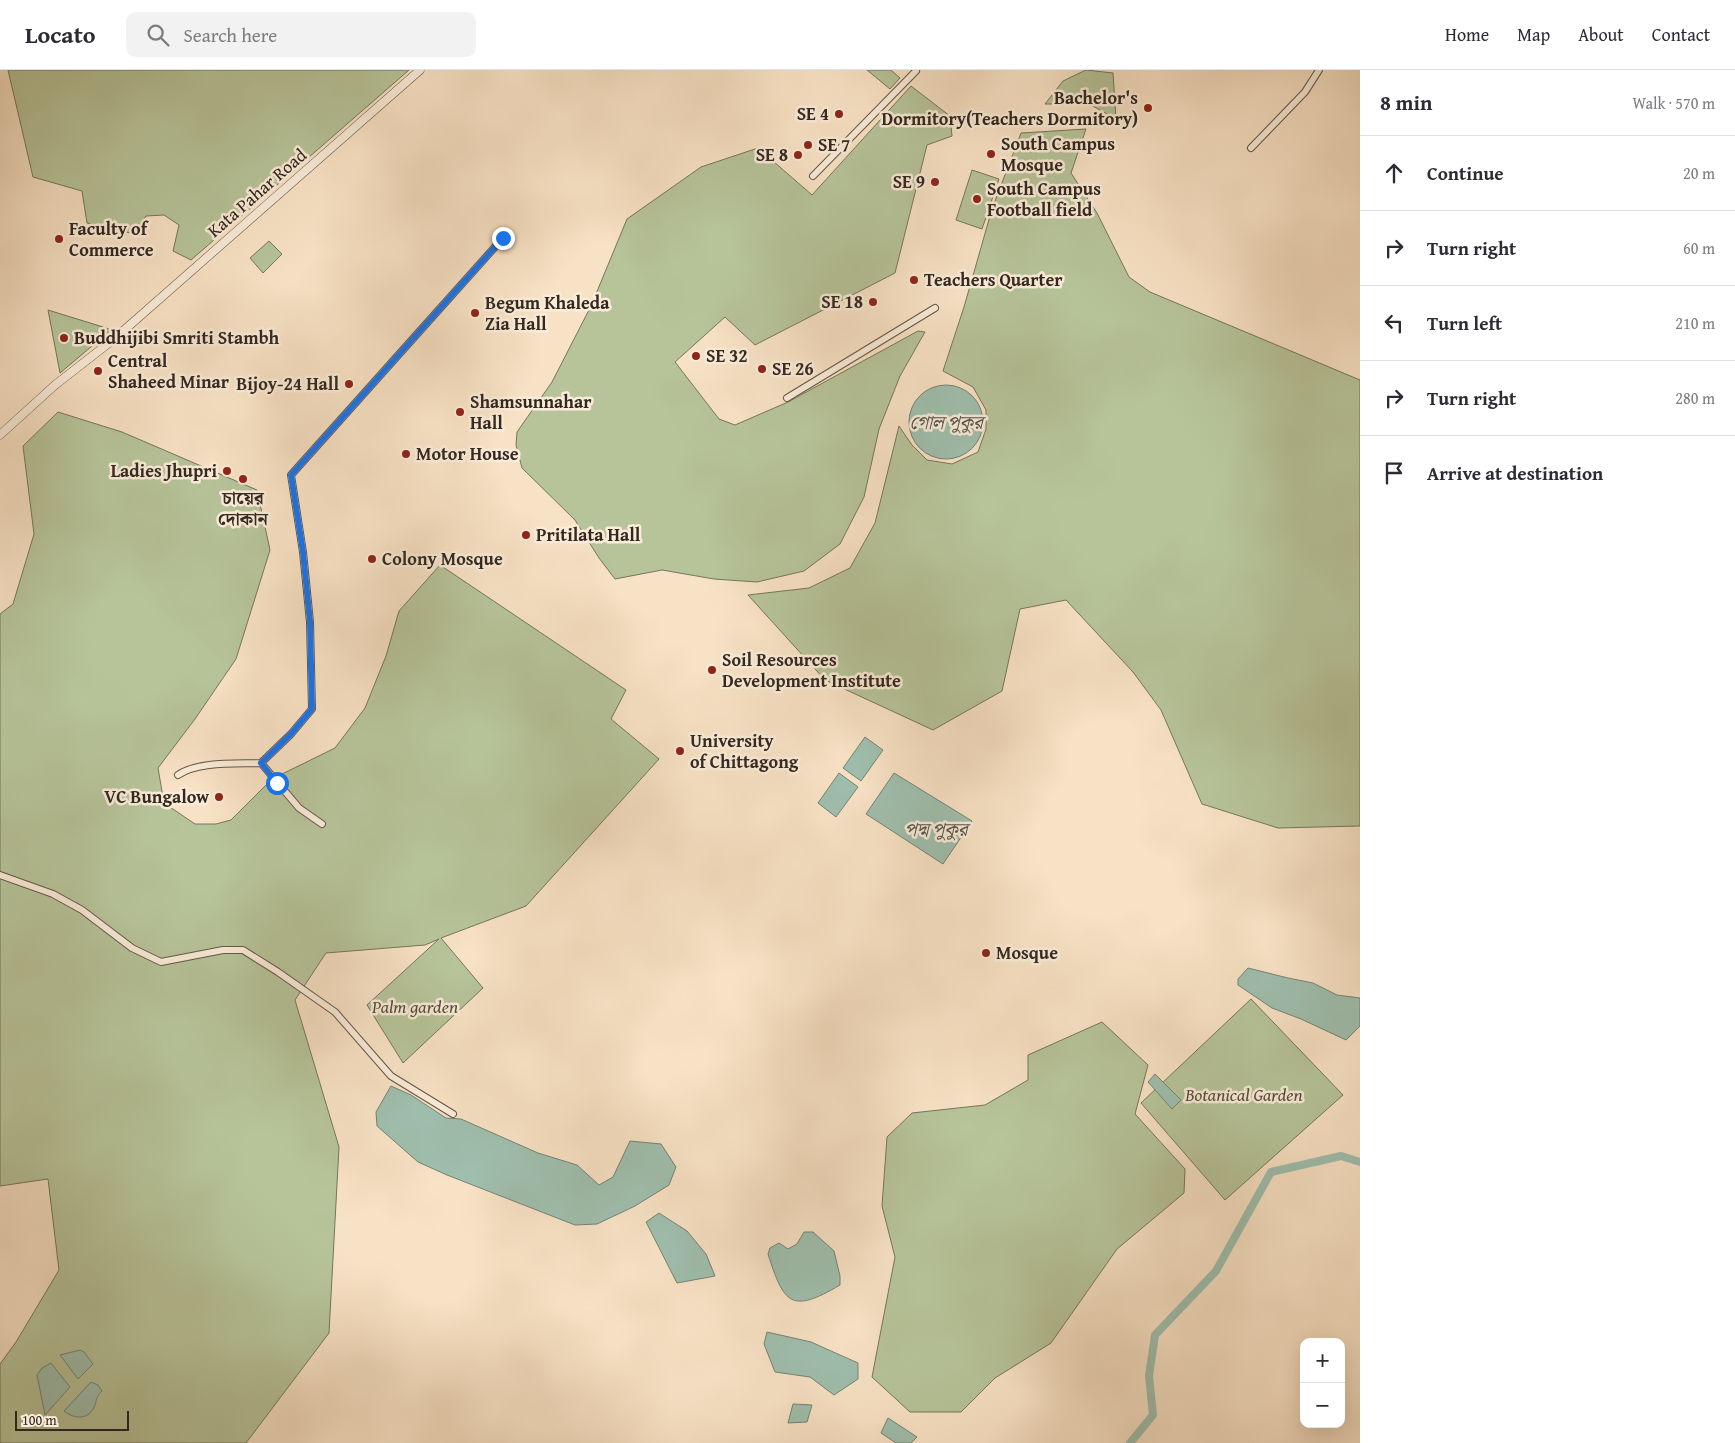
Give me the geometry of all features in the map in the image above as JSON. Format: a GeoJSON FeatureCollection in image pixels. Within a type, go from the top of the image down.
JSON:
{"type":"FeatureCollection","features":[{"type":"Feature","properties":{"kind":"street","name":"Kata Pahar Road"},"geometry":{"type":"LineString","coordinates":[[0,435],[55,385],[114,339],[198,266],[420,70]]}},
{"type":"Feature","properties":{"kind":"street"},"geometry":{"type":"LineString","coordinates":[[1252,148],[1305,92],[1320,70]]}},
{"type":"Feature","properties":{"kind":"street"},"geometry":{"type":"LineString","coordinates":[[813,176],[916,71]]}},
{"type":"Feature","properties":{"kind":"street"},"geometry":{"type":"LineString","coordinates":[[178,776],[184,771],[199,766],[261,763],[291,734],[312,709],[309,614],[303,552],[291,475],[503,238]]}},
{"type":"Feature","properties":{"kind":"street"},"geometry":{"type":"LineString","coordinates":[[787,398],[935,308]]}},
{"type":"Feature","properties":{"kind":"street"},"geometry":{"type":"LineString","coordinates":[[261,763],[299,808],[322,824]]}},
{"type":"Feature","properties":{"kind":"street"},"geometry":{"type":"LineString","coordinates":[[0,875],[60,898],[82,910],[132,948],[161,962],[222,950],[243,950],[278,972],[334,1012],[391,1076],[453,1114]]}},
{"type":"Feature","properties":{"kind":"green space"},"geometry":{"type":"Polygon","coordinates":[[[8,70],[409,70],[191,260],[173,251],[179,225],[164,215],[146,216],[135,234],[87,223],[82,191],[33,177],[8,70]]]}},
{"type":"Feature","properties":{"kind":"green space"},"geometry":{"type":"Polygon","coordinates":[[[867,70],[891,70],[900,78],[890,89],[867,70]]]}},
{"type":"Feature","properties":{"kind":"green space"},"geometry":{"type":"Polygon","coordinates":[[[1086,70],[1113,73],[1116,119],[1089,104],[1045,104],[1063,81],[1086,70]]]}},
{"type":"Feature","properties":{"kind":"green space"},"geometry":{"type":"Polygon","coordinates":[[[911,86],[950,116],[952,136],[927,145],[895,273],[755,345],[725,317],[675,362],[719,419],[735,425],[788,402],[918,331],[925,332],[900,376],[879,429],[864,497],[840,544],[804,571],[757,582],[714,579],[662,570],[615,579],[575,520],[522,468],[516,445],[517,432],[552,382],[591,306],[627,219],[701,167],[758,148],[812,195],[911,86]]]}},
{"type":"Feature","properties":{"kind":"green space"},"geometry":{"type":"Polygon","coordinates":[[[1086,129],[1071,173],[1097,213],[1129,277],[1150,292],[1360,380],[1360,826],[1278,828],[1202,804],[1161,710],[1133,672],[1066,600],[1020,609],[1002,691],[933,730],[825,680],[748,595],[809,588],[850,568],[875,523],[899,426],[912,445],[927,460],[952,464],[978,452],[986,429],[986,410],[973,387],[943,371],[964,307],[992,209],[1021,133],[1086,129]]]}},
{"type":"Feature","properties":{"kind":"green space","name":"South Campus Football field"},"geometry":{"type":"Polygon","coordinates":[[[972,170],[999,179],[982,229],[956,220],[972,170]]]}},
{"type":"Feature","properties":{"kind":"green space"},"geometry":{"type":"Polygon","coordinates":[[[269,241],[282,254],[263,273],[250,258],[269,241]]]}},
{"type":"Feature","properties":{"kind":"green space"},"geometry":{"type":"Polygon","coordinates":[[[48,310],[103,327],[111,330],[60,373],[48,310]]]}},
{"type":"Feature","properties":{"kind":"green space","name":"Palm garden"},"geometry":{"type":"Polygon","coordinates":[[[58,412],[122,432],[257,490],[270,550],[236,659],[195,719],[158,768],[164,803],[195,824],[216,824],[231,820],[268,783],[278,776],[335,748],[365,708],[386,656],[399,611],[440,565],[626,690],[611,719],[659,759],[526,906],[441,938],[483,988],[403,1063],[367,1005],[439,939],[425,945],[326,953],[295,1000],[339,1147],[329,1333],[246,1443],[0,1443],[0,1364],[16,1342],[59,1270],[48,1179],[0,1186],[0,614],[13,604],[34,534],[23,446],[58,412]]]}},
{"type":"Feature","properties":{"kind":"green space","name":"Botanical Garden"},"geometry":{"type":"Polygon","coordinates":[[[1251,999],[1343,1095],[1225,1200],[1141,1103],[1251,999]]]}},
{"type":"Feature","properties":{"kind":"green space"},"geometry":{"type":"Polygon","coordinates":[[[1102,1022],[1148,1065],[1135,1114],[1185,1169],[1184,1193],[1117,1249],[1051,1343],[995,1378],[961,1412],[910,1412],[872,1377],[895,1257],[882,1206],[887,1137],[912,1113],[985,1105],[1028,1080],[1028,1055],[1102,1022]]]}},
{"type":"Feature","properties":{"kind":"water","name":"গোল পুকুর"},"geometry":{"type":"Polygon","coordinates":[[[946,385],[967,391],[977,401],[983,422],[977,443],[967,453],[946,459],[925,453],[915,443],[909,422],[915,401],[925,391],[946,385]]]}},
{"type":"Feature","properties":{"kind":"water"},"geometry":{"type":"Polygon","coordinates":[[[865,737],[883,750],[861,781],[843,768],[865,737]]]}},
{"type":"Feature","properties":{"kind":"water"},"geometry":{"type":"Polygon","coordinates":[[[839,773],[858,787],[836,817],[818,803],[839,773]]]}},
{"type":"Feature","properties":{"kind":"water","name":"পদ্ম পুকুর"},"geometry":{"type":"Polygon","coordinates":[[[894,773],[972,821],[943,864],[866,814],[894,773]]]}},
{"type":"Feature","properties":{"kind":"water"},"geometry":{"type":"Polygon","coordinates":[[[1248,968],[1313,983],[1337,995],[1360,998],[1360,1026],[1346,1040],[1272,1008],[1238,985],[1238,979],[1248,968]]]}},
{"type":"Feature","properties":{"kind":"water"},"geometry":{"type":"Polygon","coordinates":[[[1155,1074],[1181,1100],[1172,1109],[1148,1082],[1155,1074]]]}},
{"type":"Feature","properties":{"kind":"water"},"geometry":{"type":"Polygon","coordinates":[[[391,1086],[411,1095],[446,1118],[461,1119],[538,1153],[577,1165],[599,1185],[613,1177],[630,1141],[661,1144],[676,1167],[669,1185],[635,1206],[597,1224],[575,1225],[418,1162],[377,1126],[376,1112],[391,1086]]]}},
{"type":"Feature","properties":{"kind":"water"},"geometry":{"type":"Polygon","coordinates":[[[659,1213],[687,1231],[706,1254],[715,1276],[677,1283],[646,1222],[659,1213]]]}},
{"type":"Feature","properties":{"kind":"water"},"geometry":{"type":"Polygon","coordinates":[[[804,1232],[813,1232],[834,1251],[840,1276],[840,1285],[823,1294],[800,1301],[792,1299],[785,1293],[779,1284],[768,1254],[770,1248],[779,1243],[788,1249],[797,1244],[804,1232]]]}},
{"type":"Feature","properties":{"kind":"water"},"geometry":{"type":"Polygon","coordinates":[[[767,1332],[811,1342],[858,1363],[858,1379],[834,1395],[810,1377],[775,1372],[764,1344],[767,1332]]]}},
{"type":"Feature","properties":{"kind":"water"},"geometry":{"type":"Polygon","coordinates":[[[80,1350],[84,1352],[93,1364],[78,1379],[60,1355],[80,1350]]]}},
{"type":"Feature","properties":{"kind":"water"},"geometry":{"type":"Polygon","coordinates":[[[51,1363],[70,1387],[45,1415],[37,1375],[42,1368],[51,1363]]]}},
{"type":"Feature","properties":{"kind":"water"},"geometry":{"type":"Polygon","coordinates":[[[91,1382],[98,1385],[102,1391],[89,1414],[77,1417],[64,1411],[91,1382]]]}},
{"type":"Feature","properties":{"kind":"water"},"geometry":{"type":"Polygon","coordinates":[[[793,1404],[812,1405],[807,1422],[788,1423],[793,1404]]]}},
{"type":"Feature","properties":{"kind":"water"},"geometry":{"type":"Polygon","coordinates":[[[888,1418],[917,1437],[911,1443],[896,1443],[881,1433],[888,1418]]]}},
{"type":"Feature","properties":{"kind":"waterway"},"geometry":{"type":"LineString","coordinates":[[1130,1443],[1153,1415],[1149,1376],[1155,1335],[1216,1271],[1271,1172],[1341,1156],[1360,1162]]}},
{"type":"Feature","properties":{"kind":"place","name":"Bachelor's Dormitory(Teachers Dormitory)"},"geometry":{"type":"Point","coordinates":[1148,108]}},
{"type":"Feature","properties":{"kind":"place","name":"SE 4"},"geometry":{"type":"Point","coordinates":[839,114]}},
{"type":"Feature","properties":{"kind":"place","name":"SE 7"},"geometry":{"type":"Point","coordinates":[808,145]}},
{"type":"Feature","properties":{"kind":"place","name":"South Campus Mosque"},"geometry":{"type":"Point","coordinates":[991,154]}},
{"type":"Feature","properties":{"kind":"place","name":"SE 8"},"geometry":{"type":"Point","coordinates":[798,155]}},
{"type":"Feature","properties":{"kind":"place","name":"SE 9"},"geometry":{"type":"Point","coordinates":[935,182]}},
{"type":"Feature","properties":{"kind":"place","name":"South Campus Football field"},"geometry":{"type":"Point","coordinates":[977,199]}},
{"type":"Feature","properties":{"kind":"place","name":"Faculty of Commerce"},"geometry":{"type":"Point","coordinates":[59,239]}},
{"type":"Feature","properties":{"kind":"place","name":"Teachers Quarter"},"geometry":{"type":"Point","coordinates":[914,280]}},
{"type":"Feature","properties":{"kind":"place","name":"SE 18"},"geometry":{"type":"Point","coordinates":[873,302]}},
{"type":"Feature","properties":{"kind":"place","name":"Begum Khaleda Zia Hall"},"geometry":{"type":"Point","coordinates":[475,313]}},
{"type":"Feature","properties":{"kind":"place","name":"Buddhijibi Smriti Stambh"},"geometry":{"type":"Point","coordinates":[64,338]}},
{"type":"Feature","properties":{"kind":"place","name":"SE 32"},"geometry":{"type":"Point","coordinates":[696,356]}},
{"type":"Feature","properties":{"kind":"place","name":"SE 26"},"geometry":{"type":"Point","coordinates":[762,369]}},
{"type":"Feature","properties":{"kind":"place","name":"Central Shaheed Minar"},"geometry":{"type":"Point","coordinates":[98,371]}},
{"type":"Feature","properties":{"kind":"place","name":"Bijoy-24 Hall"},"geometry":{"type":"Point","coordinates":[349,384]}},
{"type":"Feature","properties":{"kind":"place","name":"Shamsunnahar Hall"},"geometry":{"type":"Point","coordinates":[460,412]}},
{"type":"Feature","properties":{"kind":"place","name":"Motor House"},"geometry":{"type":"Point","coordinates":[406,454]}},
{"type":"Feature","properties":{"kind":"place","name":"Ladies Jhupri"},"geometry":{"type":"Point","coordinates":[227,471]}},
{"type":"Feature","properties":{"kind":"place","name":"চায়ের দোকান"},"geometry":{"type":"Point","coordinates":[243,479]}},
{"type":"Feature","properties":{"kind":"place","name":"Pritilata Hall"},"geometry":{"type":"Point","coordinates":[526,535]}},
{"type":"Feature","properties":{"kind":"place","name":"Colony Mosque"},"geometry":{"type":"Point","coordinates":[372,559]}},
{"type":"Feature","properties":{"kind":"place","name":"Soil Resources Development Institute"},"geometry":{"type":"Point","coordinates":[712,670]}},
{"type":"Feature","properties":{"kind":"place","name":"University of Chittagong"},"geometry":{"type":"Point","coordinates":[680,751]}},
{"type":"Feature","properties":{"kind":"place","name":"VC Bungalow"},"geometry":{"type":"Point","coordinates":[219,797]}},
{"type":"Feature","properties":{"kind":"place","name":"Mosque"},"geometry":{"type":"Point","coordinates":[986,953]}},
{"type":"Feature","properties":{"kind":"route"},"geometry":{"type":"LineString","coordinates":[[277,783],[261,763],[291,734],[312,709],[310,622],[303,552],[291,475],[446,304],[503,238]]}}]}
